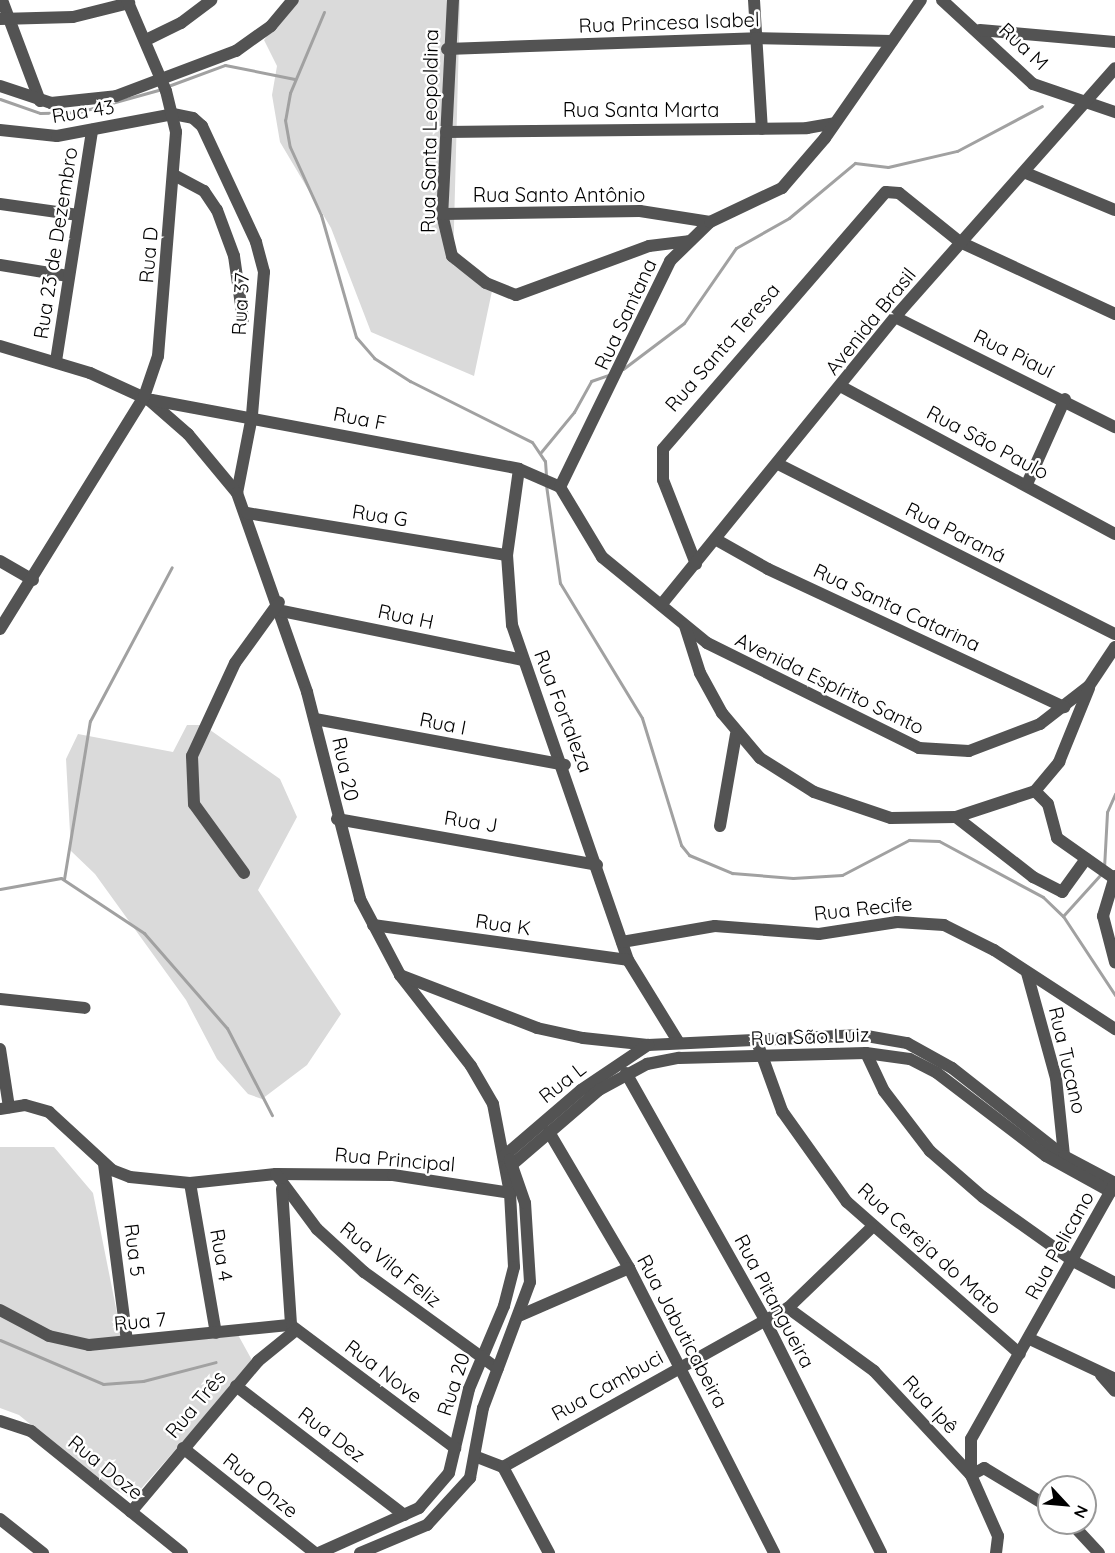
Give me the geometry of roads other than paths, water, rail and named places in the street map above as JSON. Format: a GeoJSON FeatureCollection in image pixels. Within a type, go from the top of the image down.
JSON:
{"type":"FeatureCollection","features":[{"type":"Feature","properties":{"kind":"street"},"geometry":{"type":"LineString","coordinates":[[2,0],[3,20],[40,101]]}},
{"type":"Feature","properties":{"kind":"street"},"geometry":{"type":"LineString","coordinates":[[146,40],[181,23],[211,0]]}},
{"type":"Feature","properties":{"kind":"street"},"geometry":{"type":"LineString","coordinates":[[0,86],[40,101],[93,102],[161,80],[248,44],[293,0]]}},
{"type":"Feature","properties":{"kind":"street","name":"Rua Santa Leopoldina"},"geometry":{"type":"LineString","coordinates":[[453,0],[447,49],[442,214],[452,256],[486,283],[516,295],[649,246],[687,241]]}},
{"type":"Feature","properties":{"kind":"street"},"geometry":{"type":"LineString","coordinates":[[754,0],[762,129]]}},
{"type":"Feature","properties":{"kind":"street","name":"Rua Santana"},"geometry":{"type":"LineString","coordinates":[[560,487],[629,355],[660,279],[687,241],[710,222],[770,198],[835,123],[921,0]]}},
{"type":"Feature","properties":{"kind":"street","name":"Rua M"},"geometry":{"type":"LineString","coordinates":[[942,0],[979,30],[1033,84],[1059,96],[1088,100],[1115,112]]}},
{"type":"Feature","properties":{"kind":"street"},"geometry":{"type":"LineString","coordinates":[[3,20],[73,17],[128,1]]}},
{"type":"Feature","properties":{"kind":"street","name":"Rua D"},"geometry":{"type":"LineString","coordinates":[[128,1],[146,40],[173,114],[174,175],[158,356],[146,398]]}},
{"type":"Feature","properties":{"kind":"street"},"geometry":{"type":"LineString","coordinates":[[979,30],[1115,42]]}},
{"type":"Feature","properties":{"kind":"street","name":"Rua Princesa Isabel"},"geometry":{"type":"LineString","coordinates":[[447,49],[756,38],[892,41]]}},
{"type":"Feature","properties":{"kind":"street","name":"Avenida Brasil"},"geometry":{"type":"LineString","coordinates":[[662,605],[842,387],[896,317],[960,242],[1026,173],[1115,68]]}},
{"type":"Feature","properties":{"kind":"street","name":"Rua 43"},"geometry":{"type":"LineString","coordinates":[[0,130],[43,137],[173,114]]}},
{"type":"Feature","properties":{"kind":"street","name":"Rua 37"},"geometry":{"type":"LineString","coordinates":[[173,114],[193,117],[202,126],[261,257],[252,416],[237,493]]}},
{"type":"Feature","properties":{"kind":"street","name":"Rua Santa Marta"},"geometry":{"type":"LineString","coordinates":[[446,132],[762,129],[835,123]]}},
{"type":"Feature","properties":{"kind":"street","name":"Rua 23 de Dezembro"},"geometry":{"type":"LineString","coordinates":[[56,361],[92,130]]}},
{"type":"Feature","properties":{"kind":"street"},"geometry":{"type":"LineString","coordinates":[[1026,173],[1115,210]]}},
{"type":"Feature","properties":{"kind":"street"},"geometry":{"type":"LineString","coordinates":[[174,175],[204,191],[217,210],[234,256],[243,318]]}},
{"type":"Feature","properties":{"kind":"street","name":"Rua Santa Teresa"},"geometry":{"type":"LineString","coordinates":[[696,564],[663,480],[662,456],[671,434],[880,197],[899,193],[960,242]]}},
{"type":"Feature","properties":{"kind":"street"},"geometry":{"type":"LineString","coordinates":[[0,204],[78,215]]}},
{"type":"Feature","properties":{"kind":"street","name":"Rua Santo Antônio"},"geometry":{"type":"LineString","coordinates":[[442,214],[640,211],[710,222]]}},
{"type":"Feature","properties":{"kind":"street"},"geometry":{"type":"LineString","coordinates":[[960,242],[1115,314]]}},
{"type":"Feature","properties":{"kind":"street"},"geometry":{"type":"LineString","coordinates":[[0,265],[68,276]]}},
{"type":"Feature","properties":{"kind":"street","name":"Rua Piauí"},"geometry":{"type":"LineString","coordinates":[[896,317],[1065,399],[1115,427]]}},
{"type":"Feature","properties":{"kind":"street","name":"Rua 20"},"geometry":{"type":"LineString","coordinates":[[0,346],[56,361],[146,398],[188,434],[237,493],[247,513],[281,606],[315,718],[349,872],[399,975],[483,1082],[504,1156],[511,1167],[532,1261],[521,1316],[483,1408],[477,1457],[470,1478],[444,1511],[380,1549],[360,1553]]}},
{"type":"Feature","properties":{"kind":"street","name":"Rua São Paulo"},"geometry":{"type":"LineString","coordinates":[[842,387],[1027,484],[1115,534]]}},
{"type":"Feature","properties":{"kind":"street"},"geometry":{"type":"LineString","coordinates":[[0,629],[146,398]]}},
{"type":"Feature","properties":{"kind":"street","name":"Rua F"},"geometry":{"type":"LineString","coordinates":[[146,398],[252,416],[519,470],[560,487]]}},
{"type":"Feature","properties":{"kind":"street"},"geometry":{"type":"LineString","coordinates":[[1027,484],[1065,399]]}},
{"type":"Feature","properties":{"kind":"street","name":"Rua Paraná"},"geometry":{"type":"LineString","coordinates":[[778,464],[1115,634]]}},
{"type":"Feature","properties":{"kind":"street","name":"Rua Fortaleza"},"geometry":{"type":"LineString","coordinates":[[519,470],[507,555],[512,625],[522,660],[565,765],[628,960]]}},
{"type":"Feature","properties":{"kind":"street","name":"Avenida Espírito Santo"},"geometry":{"type":"LineString","coordinates":[[560,487],[602,557],[685,626],[727,656],[927,750],[953,754],[991,746],[1064,707],[1089,686],[1115,646]]}},
{"type":"Feature","properties":{"kind":"street","name":"Rua G"},"geometry":{"type":"LineString","coordinates":[[247,513],[507,555]]}},
{"type":"Feature","properties":{"kind":"street","name":"Rua Santa Catarina"},"geometry":{"type":"LineString","coordinates":[[715,538],[768,569],[1064,707]]}},
{"type":"Feature","properties":{"kind":"street"},"geometry":{"type":"LineString","coordinates":[[0,561],[33,580]]}},
{"type":"Feature","properties":{"kind":"street"},"geometry":{"type":"LineString","coordinates":[[244,873],[194,804],[192,756],[235,663],[281,606]]}},
{"type":"Feature","properties":{"kind":"street","name":"Rua H"},"geometry":{"type":"LineString","coordinates":[[281,606],[522,660]]}},
{"type":"Feature","properties":{"kind":"street"},"geometry":{"type":"LineString","coordinates":[[685,626],[700,673],[736,734],[788,779],[846,806],[891,818],[956,817],[1035,791],[1059,762],[1089,686]]}},
{"type":"Feature","properties":{"kind":"street","name":"Rua I"},"geometry":{"type":"LineString","coordinates":[[315,718],[565,765]]}},
{"type":"Feature","properties":{"kind":"street"},"geometry":{"type":"LineString","coordinates":[[720,826],[736,734]]}},
{"type":"Feature","properties":{"kind":"street"},"geometry":{"type":"LineString","coordinates":[[1035,791],[1048,804],[1057,838],[1115,877],[1102,916],[1115,962]]}},
{"type":"Feature","properties":{"kind":"street"},"geometry":{"type":"LineString","coordinates":[[956,817],[1033,877],[1062,892],[1086,859]]}},
{"type":"Feature","properties":{"kind":"street","name":"Rua J"},"geometry":{"type":"LineString","coordinates":[[337,819],[597,865]]}},
{"type":"Feature","properties":{"kind":"street","name":"Rua Recife"},"geometry":{"type":"LineString","coordinates":[[622,942],[715,926],[819,934],[920,921],[963,932],[1115,1029]]}},
{"type":"Feature","properties":{"kind":"street","name":"Rua K"},"geometry":{"type":"LineString","coordinates":[[373,925],[628,960]]}},
{"type":"Feature","properties":{"kind":"street"},"geometry":{"type":"LineString","coordinates":[[628,960],[679,1043]]}},
{"type":"Feature","properties":{"kind":"street","name":"Rua Tucano"},"geometry":{"type":"LineString","coordinates":[[1027,973],[1056,1078],[1064,1156]]}},
{"type":"Feature","properties":{"kind":"street","name":"Rua São Luiz"},"geometry":{"type":"LineString","coordinates":[[399,975],[537,1028],[648,1045],[861,1035],[907,1043],[952,1068],[1064,1156],[1114,1186]]}},
{"type":"Feature","properties":{"kind":"street"},"geometry":{"type":"LineString","coordinates":[[0,999],[85,1008]]}},
{"type":"Feature","properties":{"kind":"street","name":"Rua Cereja do Mato"},"geometry":{"type":"LineString","coordinates":[[756,1039],[782,1111],[802,1144],[872,1228],[1020,1354]]}},
{"type":"Feature","properties":{"kind":"street","name":"Rua L"},"geometry":{"type":"LineString","coordinates":[[504,1156],[581,1090],[648,1045]]}},
{"type":"Feature","properties":{"kind":"street"},"geometry":{"type":"LineString","coordinates":[[0,1049],[5,1108],[49,1112],[104,1164]]}},
{"type":"Feature","properties":{"kind":"street"},"geometry":{"type":"LineString","coordinates":[[867,1053],[884,1091],[930,1151],[1073,1261],[1115,1283]]}},
{"type":"Feature","properties":{"kind":"street","name":"Rua São Luiz"},"geometry":{"type":"LineString","coordinates":[[511,1167],[549,1132],[626,1073],[679,1058],[867,1053],[910,1059],[937,1073],[1046,1156],[1114,1186]]}},
{"type":"Feature","properties":{"kind":"street","name":"Rua Pitangueira"},"geometry":{"type":"LineString","coordinates":[[626,1073],[765,1320],[881,1553]]}},
{"type":"Feature","properties":{"kind":"street","name":"Rua Jabuticabeira"},"geometry":{"type":"LineString","coordinates":[[549,1132],[629,1268],[681,1366],[774,1553]]}},
{"type":"Feature","properties":{"kind":"street","name":"Rua Principal"},"geometry":{"type":"LineString","coordinates":[[104,1164],[120,1174],[190,1183],[276,1174],[393,1175],[510,1192]]}},
{"type":"Feature","properties":{"kind":"street","name":"Rua 5"},"geometry":{"type":"LineString","coordinates":[[104,1164],[127,1341]]}},
{"type":"Feature","properties":{"kind":"street","name":"Rua 20"},"geometry":{"type":"LineString","coordinates":[[322,1552],[402,1517],[442,1487],[481,1358],[512,1282],[516,1250],[510,1192],[511,1167]]}},
{"type":"Feature","properties":{"kind":"street","name":"Rua Vila Feliz"},"geometry":{"type":"LineString","coordinates":[[276,1174],[282,1189],[364,1272],[498,1369]]}},
{"type":"Feature","properties":{"kind":"street","name":"Rua 4"},"geometry":{"type":"LineString","coordinates":[[190,1183],[216,1334]]}},
{"type":"Feature","properties":{"kind":"street","name":"Rua Pelicano"},"geometry":{"type":"LineString","coordinates":[[996,1553],[998,1536],[971,1475],[970,1439],[1030,1339],[1114,1186]]}},
{"type":"Feature","properties":{"kind":"street"},"geometry":{"type":"LineString","coordinates":[[282,1189],[293,1328]]}},
{"type":"Feature","properties":{"kind":"street","name":"Rua Cambuci"},"geometry":{"type":"LineString","coordinates":[[503,1467],[788,1308],[872,1228]]}},
{"type":"Feature","properties":{"kind":"street"},"geometry":{"type":"LineString","coordinates":[[521,1316],[629,1268]]}},
{"type":"Feature","properties":{"kind":"street","name":"Rua Ipê"},"geometry":{"type":"LineString","coordinates":[[788,1308],[874,1371],[971,1475]]}},
{"type":"Feature","properties":{"kind":"street","name":"Rua 7"},"geometry":{"type":"LineString","coordinates":[[0,1310],[68,1342],[127,1341],[293,1328]]}},
{"type":"Feature","properties":{"kind":"street","name":"Rua Três"},"geometry":{"type":"LineString","coordinates":[[131,1512],[236,1386],[293,1328]]}},
{"type":"Feature","properties":{"kind":"street","name":"Rua Nove"},"geometry":{"type":"LineString","coordinates":[[293,1328],[455,1448]]}},
{"type":"Feature","properties":{"kind":"street"},"geometry":{"type":"LineString","coordinates":[[1030,1339],[1115,1378]]}},
{"type":"Feature","properties":{"kind":"street"},"geometry":{"type":"LineString","coordinates":[[1094,1367],[1115,1391]]}},
{"type":"Feature","properties":{"kind":"street","name":"Rua Dez"},"geometry":{"type":"LineString","coordinates":[[236,1386],[402,1517]]}},
{"type":"Feature","properties":{"kind":"street","name":"Rua Doze"},"geometry":{"type":"LineString","coordinates":[[0,1421],[31,1431],[182,1553]]}},
{"type":"Feature","properties":{"kind":"street","name":"Rua Onze"},"geometry":{"type":"LineString","coordinates":[[183,1448],[322,1552]]}},
{"type":"Feature","properties":{"kind":"street"},"geometry":{"type":"LineString","coordinates":[[477,1457],[503,1467],[549,1553]]}},
{"type":"Feature","properties":{"kind":"street"},"geometry":{"type":"LineString","coordinates":[[971,1475],[984,1468],[1037,1500]]}},
{"type":"Feature","properties":{"kind":"street"},"geometry":{"type":"LineString","coordinates":[[380,1549],[402,1517]]}},
{"type":"Feature","properties":{"kind":"street"},"geometry":{"type":"LineString","coordinates":[[0,1519],[43,1553]]}},
{"type":"Feature","properties":{"kind":"street"},"geometry":{"type":"LineString","coordinates":[[1082,1535],[1099,1553]]}},
{"type":"Feature","properties":{"kind":"waterway"},"geometry":{"type":"LineString","coordinates":[[324,12],[290,93],[285,120],[290,147],[321,215],[356,337],[374,358],[410,381],[532,442],[545,461],[546,476]]}},
{"type":"Feature","properties":{"kind":"waterway"},"geometry":{"type":"LineString","coordinates":[[168,86],[225,65],[295,79]]}},
{"type":"Feature","properties":{"kind":"waterway"},"geometry":{"type":"LineString","coordinates":[[0,99],[40,113],[79,112],[162,89]]}},
{"type":"Feature","properties":{"kind":"waterway"},"geometry":{"type":"LineString","coordinates":[[623,369],[684,323],[736,248],[789,218],[855,163],[888,167],[957,151],[1042,106]]}},
{"type":"Feature","properties":{"kind":"waterway"},"geometry":{"type":"LineString","coordinates":[[541,452],[574,412],[591,381],[611,374]]}},
{"type":"Feature","properties":{"kind":"waterway"},"geometry":{"type":"LineString","coordinates":[[546,485],[560,583],[642,718],[681,845],[689,855],[732,873],[793,878],[842,875],[909,840],[939,841],[1043,897],[1063,916],[1115,995]]}},
{"type":"Feature","properties":{"kind":"waterway"},"geometry":{"type":"LineString","coordinates":[[64,879],[90,721],[172,567]]}},
{"type":"Feature","properties":{"kind":"waterway"},"geometry":{"type":"LineString","coordinates":[[1104,868],[1107,812],[1115,794]]}},
{"type":"Feature","properties":{"kind":"waterway"},"geometry":{"type":"LineString","coordinates":[[1063,916],[1101,874]]}},
{"type":"Feature","properties":{"kind":"waterway"},"geometry":{"type":"LineString","coordinates":[[0,889],[61,878],[144,933],[227,1028],[272,1115]]}},
{"type":"Feature","properties":{"kind":"waterway"},"geometry":{"type":"LineString","coordinates":[[0,1340],[103,1384],[143,1381],[216,1362]]}}]}
